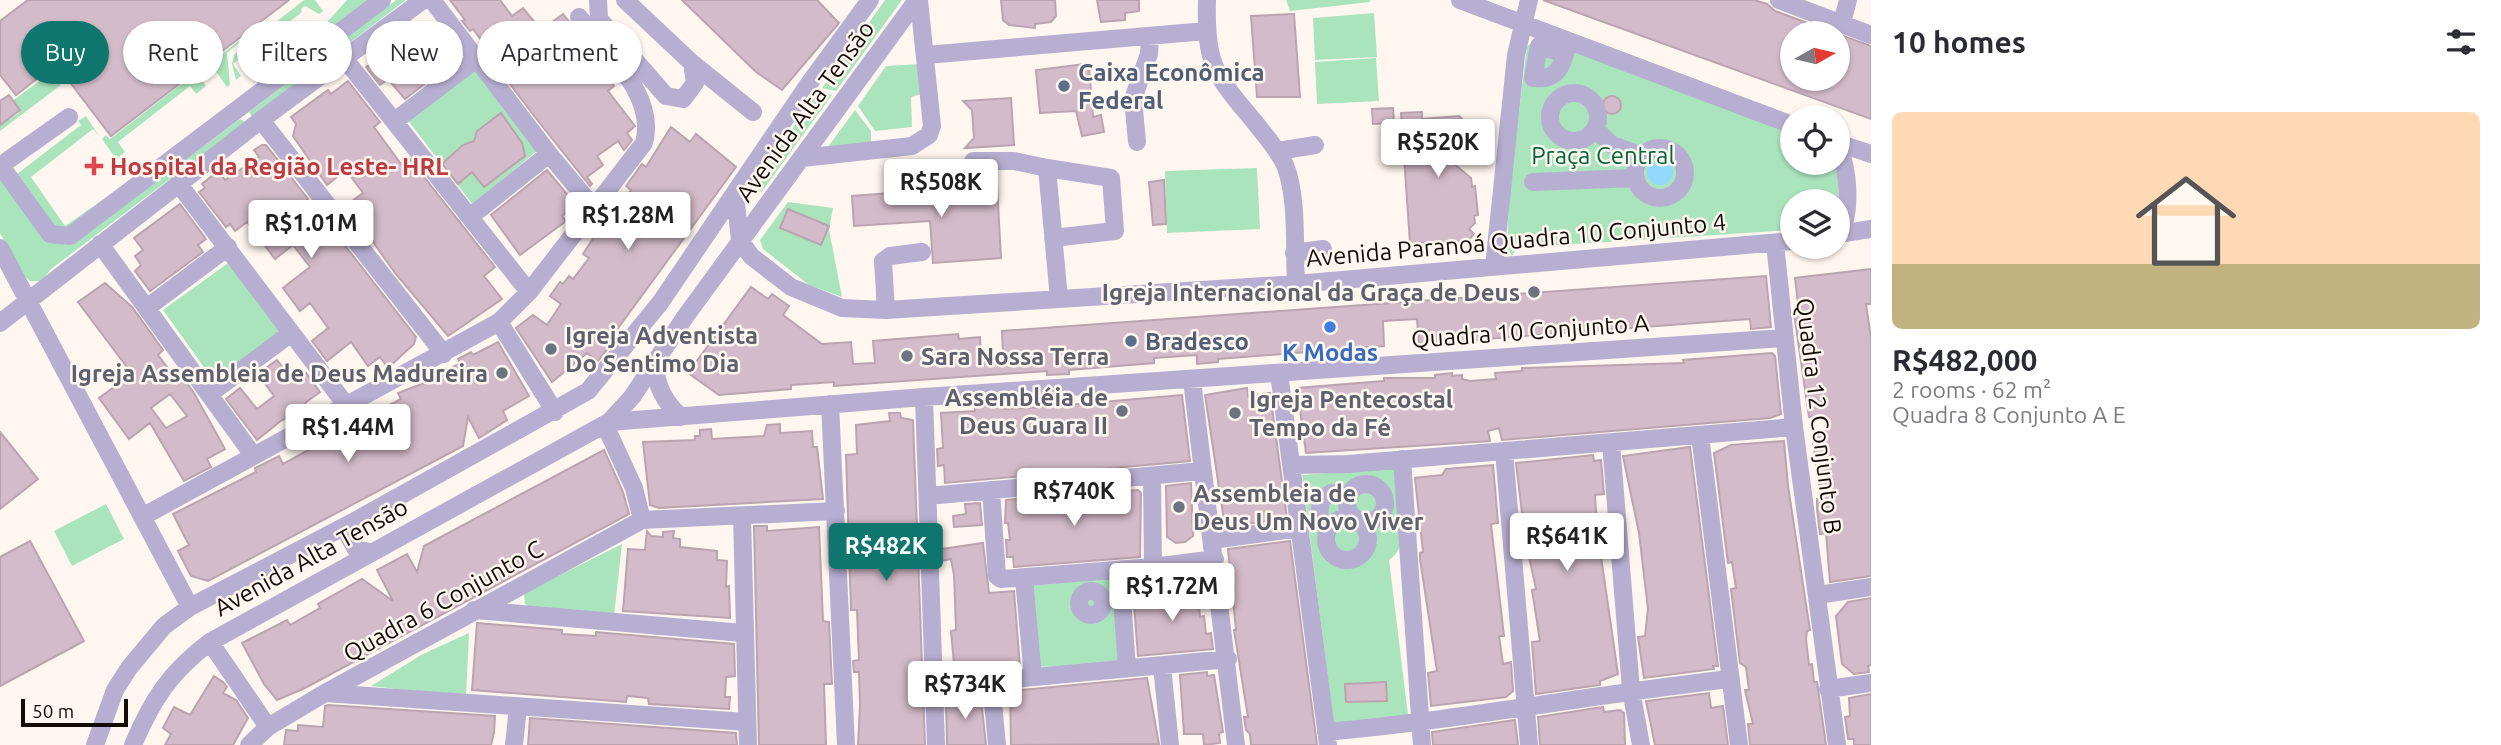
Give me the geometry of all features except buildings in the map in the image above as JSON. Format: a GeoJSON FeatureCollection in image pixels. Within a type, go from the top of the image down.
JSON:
{"type":"FeatureCollection","features":[{"type":"Feature","properties":{"kind":"street"},"geometry":{"type":"LineString","coordinates":[[69,117],[0,166],[50,233],[57,237],[70,236],[382,0]]}},
{"type":"Feature","properties":{"kind":"street"},"geometry":{"type":"LineString","coordinates":[[352,53],[423,0]]}},
{"type":"Feature","properties":{"kind":"street"},"geometry":{"type":"LineString","coordinates":[[432,0],[549,155],[593,207]]}},
{"type":"Feature","properties":{"kind":"street"},"geometry":{"type":"LineString","coordinates":[[598,0],[596,8],[599,19],[666,96],[676,99],[687,95],[696,78],[692,63]]}},
{"type":"Feature","properties":{"kind":"street"},"geometry":{"type":"LineString","coordinates":[[625,0],[692,63],[753,112]]}},
{"type":"Feature","properties":{"kind":"street"},"geometry":{"type":"LineString","coordinates":[[852,0],[856,19]]}},
{"type":"Feature","properties":{"kind":"street","name":"Avenida Alta Tensão"},"geometry":{"type":"LineString","coordinates":[[95,745],[115,690],[129,668],[164,626],[190,607],[353,522],[555,412],[588,391],[660,303],[870,0]]}},
{"type":"Feature","properties":{"kind":"street"},"geometry":{"type":"LineString","coordinates":[[802,158],[922,142],[929,135],[932,126],[918,0]]}},
{"type":"Feature","properties":{"kind":"street","name":"Avenida Alta Tensão"},"geometry":{"type":"LineString","coordinates":[[133,745],[159,691],[182,662],[209,642],[332,572],[607,424],[655,365],[685,317],[740,240],[918,0]]}},
{"type":"Feature","properties":{"kind":"street"},"geometry":{"type":"LineString","coordinates":[[1207,0],[1206,31],[1217,75],[1278,151],[1290,187],[1296,284]]}},
{"type":"Feature","properties":{"kind":"street"},"geometry":{"type":"LineString","coordinates":[[1460,0],[1780,120]]}},
{"type":"Feature","properties":{"kind":"street"},"geometry":{"type":"LineString","coordinates":[[1493,267],[1522,22],[1529,0]]}},
{"type":"Feature","properties":{"kind":"street"},"geometry":{"type":"LineString","coordinates":[[1779,0],[1837,21]]}},
{"type":"Feature","properties":{"kind":"street"},"geometry":{"type":"LineString","coordinates":[[1843,21],[1848,0]]}},
{"type":"Feature","properties":{"kind":"street"},"geometry":{"type":"LineString","coordinates":[[142,517],[444,354],[499,322],[529,292],[644,144],[648,129],[646,110],[640,96],[579,17]]}},
{"type":"Feature","properties":{"kind":"street"},"geometry":{"type":"LineString","coordinates":[[1850,26],[1871,34]]}},
{"type":"Feature","properties":{"kind":"street"},"geometry":{"type":"LineString","coordinates":[[926,55],[1206,31]]}},
{"type":"Feature","properties":{"kind":"street"},"geometry":{"type":"LineString","coordinates":[[1137,142],[1133,99],[1149,54],[1150,36]]}},
{"type":"Feature","properties":{"kind":"street"},"geometry":{"type":"LineString","coordinates":[[396,120],[476,60]]}},
{"type":"Feature","properties":{"kind":"street"},"geometry":{"type":"LineString","coordinates":[[352,67],[529,292]]}},
{"type":"Feature","properties":{"kind":"street"},"geometry":{"type":"LineString","coordinates":[[0,323],[178,183],[310,84]]}},
{"type":"Feature","properties":{"kind":"street"},"geometry":{"type":"LineString","coordinates":[[261,120],[444,354]]}},
{"type":"Feature","properties":{"kind":"street"},"geometry":{"type":"LineString","coordinates":[[1595,129],[1612,145],[1642,156]]}},
{"type":"Feature","properties":{"kind":"street"},"geometry":{"type":"LineString","coordinates":[[1278,151],[1315,145]]}},
{"type":"Feature","properties":{"kind":"street"},"geometry":{"type":"LineString","coordinates":[[1850,146],[1871,154]]}},
{"type":"Feature","properties":{"kind":"street"},"geometry":{"type":"LineString","coordinates":[[1656,148],[1671,150],[1682,161],[1685,177],[1676,192],[1661,198],[1645,192],[1636,178],[1635,170],[1642,156],[1656,148]]}},
{"type":"Feature","properties":{"kind":"street"},"geometry":{"type":"LineString","coordinates":[[471,216],[549,155]]}},
{"type":"Feature","properties":{"kind":"street"},"geometry":{"type":"LineString","coordinates":[[1850,171],[1871,160]]}},
{"type":"Feature","properties":{"kind":"street"},"geometry":{"type":"LineString","coordinates":[[973,161],[1014,161],[1110,177],[1115,231],[1053,238]]}},
{"type":"Feature","properties":{"kind":"street"},"geometry":{"type":"LineString","coordinates":[[1047,168],[1059,299]]}},
{"type":"Feature","properties":{"kind":"street"},"geometry":{"type":"LineString","coordinates":[[746,178],[748,187],[759,198],[772,200]]}},
{"type":"Feature","properties":{"kind":"street"},"geometry":{"type":"LineString","coordinates":[[1533,182],[1636,178]]}},
{"type":"Feature","properties":{"kind":"street"},"geometry":{"type":"LineString","coordinates":[[178,183],[346,405]]}},
{"type":"Feature","properties":{"kind":"street"},"geometry":{"type":"LineString","coordinates":[[735,194],[740,240]]}},
{"type":"Feature","properties":{"kind":"street"},"geometry":{"type":"LineString","coordinates":[[1850,222],[1868,230]]}},
{"type":"Feature","properties":{"kind":"street"},"geometry":{"type":"LineString","coordinates":[[1850,232],[1868,230]]}},
{"type":"Feature","properties":{"kind":"street","name":"Avenida Paranoá Quadra 10 Conjunto 4"},"geometry":{"type":"LineString","coordinates":[[740,240],[751,256],[791,287],[813,298],[842,308],[886,310],[1296,284],[1780,242]]}},
{"type":"Feature","properties":{"kind":"street"},"geometry":{"type":"LineString","coordinates":[[100,244],[211,394],[253,456]]}},
{"type":"Feature","properties":{"kind":"street"},"geometry":{"type":"LineString","coordinates":[[148,307],[228,247]]}},
{"type":"Feature","properties":{"kind":"street"},"geometry":{"type":"LineString","coordinates":[[0,248],[190,607]]}},
{"type":"Feature","properties":{"kind":"street"},"geometry":{"type":"LineString","coordinates":[[1294,253],[1323,249]]}},
{"type":"Feature","properties":{"kind":"street"},"geometry":{"type":"LineString","coordinates":[[886,310],[883,261],[890,256],[922,252]]}},
{"type":"Feature","properties":{"kind":"street","name":"Quadra 12 Conjunto B"},"geometry":{"type":"LineString","coordinates":[[1783,259],[1784,338],[1837,745]]}},
{"type":"Feature","properties":{"kind":"street"},"geometry":{"type":"LineString","coordinates":[[660,303],[669,300],[678,303],[685,317]]}},
{"type":"Feature","properties":{"kind":"street"},"geometry":{"type":"LineString","coordinates":[[499,322],[555,412]]}},
{"type":"Feature","properties":{"kind":"street"},"geometry":{"type":"LineString","coordinates":[[211,394],[290,334]]}},
{"type":"Feature","properties":{"kind":"street","name":"Quadra 10 Conjunto A"},"geometry":{"type":"LineString","coordinates":[[607,424],[924,397],[1784,338]]}},
{"type":"Feature","properties":{"kind":"street"},"geometry":{"type":"LineString","coordinates":[[655,365],[656,380],[669,407],[681,416]]}},
{"type":"Feature","properties":{"kind":"street"},"geometry":{"type":"LineString","coordinates":[[1279,373],[1327,738],[1631,690],[1730,678]]}},
{"type":"Feature","properties":{"kind":"street"},"geometry":{"type":"LineString","coordinates":[[1192,380],[1201,471],[1228,659],[1236,745]]}},
{"type":"Feature","properties":{"kind":"street"},"geometry":{"type":"LineString","coordinates":[[924,397],[936,745]]}},
{"type":"Feature","properties":{"kind":"street"},"geometry":{"type":"LineString","coordinates":[[830,404],[846,745]]}},
{"type":"Feature","properties":{"kind":"street"},"geometry":{"type":"LineString","coordinates":[[607,424],[634,488],[642,520],[836,510]]}},
{"type":"Feature","properties":{"kind":"street"},"geometry":{"type":"LineString","coordinates":[[1291,465],[1402,459],[1794,427]]}},
{"type":"Feature","properties":{"kind":"street"},"geometry":{"type":"LineString","coordinates":[[1700,435],[1739,745]]}},
{"type":"Feature","properties":{"kind":"street"},"geometry":{"type":"LineString","coordinates":[[1611,443],[1631,690],[1641,745]]}},
{"type":"Feature","properties":{"kind":"street"},"geometry":{"type":"LineString","coordinates":[[1504,451],[1529,745]]}},
{"type":"Feature","properties":{"kind":"street"},"geometry":{"type":"LineString","coordinates":[[1402,459],[1422,745]]}},
{"type":"Feature","properties":{"kind":"street"},"geometry":{"type":"LineString","coordinates":[[928,496],[1153,478],[1201,471]]}},
{"type":"Feature","properties":{"kind":"street"},"geometry":{"type":"LineString","coordinates":[[1153,478],[1153,568]]}},
{"type":"Feature","properties":{"kind":"street"},"geometry":{"type":"LineString","coordinates":[[1349,496],[1348,509],[1357,520],[1368,538],[1364,551],[1354,559],[1340,559],[1330,551],[1325,538],[1328,529],[1344,517],[1357,520],[1368,522],[1379,517],[1385,499],[1378,489],[1367,484],[1355,488],[1349,496]]}},
{"type":"Feature","properties":{"kind":"street"},"geometry":{"type":"LineString","coordinates":[[991,490],[997,576],[1005,580],[1153,568],[1215,559]]}},
{"type":"Feature","properties":{"kind":"street"},"geometry":{"type":"LineString","coordinates":[[1328,529],[1319,517],[1321,500],[1331,493],[1349,496]]}},
{"type":"Feature","properties":{"kind":"street"},"geometry":{"type":"LineString","coordinates":[[742,516],[748,745]]}},
{"type":"Feature","properties":{"kind":"street","name":"Quadra 6 Conjunto C"},"geometry":{"type":"LineString","coordinates":[[249,745],[268,727],[325,694],[642,520]]}},
{"type":"Feature","properties":{"kind":"street"},"geometry":{"type":"LineString","coordinates":[[353,522],[349,537],[356,549],[369,552]]}},
{"type":"Feature","properties":{"kind":"street"},"geometry":{"type":"LineString","coordinates":[[1212,540],[1300,528]]}},
{"type":"Feature","properties":{"kind":"street"},"geometry":{"type":"LineString","coordinates":[[308,546],[318,544],[328,549],[334,564],[332,572]]}},
{"type":"Feature","properties":{"kind":"street"},"geometry":{"type":"LineString","coordinates":[[1119,571],[1127,668]]}},
{"type":"Feature","properties":{"kind":"street"},"geometry":{"type":"LineString","coordinates":[[1024,579],[1033,677]]}},
{"type":"Feature","properties":{"kind":"street"},"geometry":{"type":"LineString","coordinates":[[1818,595],[1871,587]]}},
{"type":"Feature","properties":{"kind":"street"},"geometry":{"type":"LineString","coordinates":[[474,610],[743,633]]}},
{"type":"Feature","properties":{"kind":"street"},"geometry":{"type":"LineString","coordinates":[[209,642],[268,727]]}},
{"type":"Feature","properties":{"kind":"street"},"geometry":{"type":"LineString","coordinates":[[934,684],[1228,659]]}},
{"type":"Feature","properties":{"kind":"street"},"geometry":{"type":"LineString","coordinates":[[1162,666],[1170,745]]}},
{"type":"Feature","properties":{"kind":"street"},"geometry":{"type":"LineString","coordinates":[[991,681],[997,745]]}},
{"type":"Feature","properties":{"kind":"street"},"geometry":{"type":"LineString","coordinates":[[1828,689],[1871,683]]}},
{"type":"Feature","properties":{"kind":"street"},"geometry":{"type":"LineString","coordinates":[[325,694],[747,722]]}},
{"type":"Feature","properties":{"kind":"street"},"geometry":{"type":"LineString","coordinates":[[514,745],[518,707]]}},
{"type":"Feature","properties":{"kind":"green space"},"geometry":{"type":"Polygon","coordinates":[[[304,0],[315,0],[323,11],[319,14],[305,6],[290,21],[277,21],[304,0]]]}},
{"type":"Feature","properties":{"kind":"green space"},"geometry":{"type":"Polygon","coordinates":[[[347,0],[371,0],[343,21],[328,21],[347,0]]]}},
{"type":"Feature","properties":{"kind":"green space"},"geometry":{"type":"Polygon","coordinates":[[[396,0],[406,0],[378,21],[368,21],[396,0]]]}},
{"type":"Feature","properties":{"kind":"green space"},"geometry":{"type":"Polygon","coordinates":[[[885,0],[902,0],[836,91],[822,88],[885,0]]]}},
{"type":"Feature","properties":{"kind":"green space"},"geometry":{"type":"Polygon","coordinates":[[[1286,0],[1370,0],[1370,2],[1290,11],[1286,0]]]}},
{"type":"Feature","properties":{"kind":"green space"},"geometry":{"type":"Polygon","coordinates":[[[1374,13],[1377,57],[1315,60],[1313,18],[1374,13]]]}},
{"type":"Feature","properties":{"kind":"green space"},"geometry":{"type":"Polygon","coordinates":[[[366,23],[366,30],[352,41],[352,34],[366,23]]]}},
{"type":"Feature","properties":{"kind":"green space","name":"Praça Central"},"geometry":{"type":"Polygon","coordinates":[[[1538,39],[1780,127],[1780,175],[1838,175],[1838,189],[1780,189],[1780,231],[1517,248],[1512,256],[1507,249],[1509,195],[1527,46],[1538,39]]]}},
{"type":"Feature","properties":{"kind":"green space"},"geometry":{"type":"Polygon","coordinates":[[[237,42],[227,53],[230,85],[227,87],[223,81],[223,53],[237,42]]]}},
{"type":"Feature","properties":{"kind":"green space"},"geometry":{"type":"Polygon","coordinates":[[[237,53],[237,61],[233,64],[237,70],[236,80],[232,64],[237,53]]]}},
{"type":"Feature","properties":{"kind":"green space"},"geometry":{"type":"Polygon","coordinates":[[[1376,58],[1379,101],[1317,104],[1315,62],[1376,58]]]}},
{"type":"Feature","properties":{"kind":"green space"},"geometry":{"type":"Polygon","coordinates":[[[919,64],[921,94],[911,97],[912,127],[875,131],[858,106],[886,66],[919,64]]]}},
{"type":"Feature","properties":{"kind":"green space"},"geometry":{"type":"Polygon","coordinates":[[[476,67],[477,84],[489,84],[539,149],[473,205],[407,119],[453,84],[463,84],[463,77],[476,67]]]}},
{"type":"Feature","properties":{"kind":"green space"},"geometry":{"type":"Polygon","coordinates":[[[35,84],[61,85],[0,131],[0,125],[19,113],[11,102],[35,84]]]}},
{"type":"Feature","properties":{"kind":"green space"},"geometry":{"type":"Polygon","coordinates":[[[181,84],[206,86],[196,94],[190,86],[118,142],[125,152],[116,159],[102,139],[106,135],[110,139],[181,84]]]}},
{"type":"Feature","properties":{"kind":"green space"},"geometry":{"type":"Polygon","coordinates":[[[286,84],[295,84],[252,117],[249,112],[286,84]]]}},
{"type":"Feature","properties":{"kind":"green space"},"geometry":{"type":"Polygon","coordinates":[[[817,94],[832,95],[761,193],[759,185],[782,143],[817,94]]]}},
{"type":"Feature","properties":{"kind":"green space"},"geometry":{"type":"Polygon","coordinates":[[[855,110],[871,131],[871,142],[828,147],[855,110]]]}},
{"type":"Feature","properties":{"kind":"green space"},"geometry":{"type":"Polygon","coordinates":[[[86,116],[99,136],[93,129],[31,177],[65,226],[121,187],[64,232],[56,229],[17,174],[81,125],[78,121],[86,116]]]}},
{"type":"Feature","properties":{"kind":"green space"},"geometry":{"type":"Polygon","coordinates":[[[240,119],[245,122],[51,269],[42,281],[30,281],[21,273],[0,233],[0,178],[51,242],[71,245],[240,119]]]}},
{"type":"Feature","properties":{"kind":"green space"},"geometry":{"type":"Polygon","coordinates":[[[1257,168],[1260,229],[1167,233],[1165,171],[1257,168]]]}},
{"type":"Feature","properties":{"kind":"green space"},"geometry":{"type":"Polygon","coordinates":[[[788,202],[833,208],[829,230],[842,297],[809,285],[763,249],[760,240],[788,202]]]}},
{"type":"Feature","properties":{"kind":"green space"},"geometry":{"type":"Polygon","coordinates":[[[231,261],[284,336],[216,384],[163,310],[231,261]]]}},
{"type":"Feature","properties":{"kind":"green space"},"geometry":{"type":"Polygon","coordinates":[[[1394,468],[1404,530],[1397,552],[1389,560],[1408,715],[1334,725],[1302,475],[1394,468]]]}},
{"type":"Feature","properties":{"kind":"green space"},"geometry":{"type":"Polygon","coordinates":[[[106,504],[124,539],[72,566],[54,531],[106,504]]]}},
{"type":"Feature","properties":{"kind":"green space"},"geometry":{"type":"Polygon","coordinates":[[[622,544],[614,616],[530,607],[525,604],[524,595],[528,591],[622,544]]]}},
{"type":"Feature","properties":{"kind":"green space"},"geometry":{"type":"Polygon","coordinates":[[[1118,577],[1123,664],[1037,667],[1029,585],[1118,577]]]}},
{"type":"Feature","properties":{"kind":"green space"},"geometry":{"type":"Polygon","coordinates":[[[469,633],[466,697],[371,686],[423,654],[469,633]]]}},
{"type":"Feature","properties":{"kind":"water"},"geometry":{"type":"Polygon","coordinates":[[[1660,159],[1669,163],[1673,172],[1669,181],[1660,185],[1651,181],[1647,172],[1651,163],[1660,159]]]}},
{"type":"Feature","properties":{"kind":"place","name":"Caixa Econômica Federal"},"geometry":{"type":"Point","coordinates":[1064,86]}},
{"type":"Feature","properties":{"kind":"place","name":"Hospital da Região Leste- HRL"},"geometry":{"type":"Point","coordinates":[94,166]}},
{"type":"Feature","properties":{"kind":"place","name":"Igreja Internacional da Graça de Deus"},"geometry":{"type":"Point","coordinates":[1534,292]}},
{"type":"Feature","properties":{"kind":"place","name":"K Modas"},"geometry":{"type":"Point","coordinates":[1330,327]}},
{"type":"Feature","properties":{"kind":"place","name":"Bradesco"},"geometry":{"type":"Point","coordinates":[1131,341]}},
{"type":"Feature","properties":{"kind":"place","name":"Igreja Adventista Do Sentimo Dia"},"geometry":{"type":"Point","coordinates":[551,349]}},
{"type":"Feature","properties":{"kind":"place","name":"Sara Nossa Terra"},"geometry":{"type":"Point","coordinates":[907,356]}},
{"type":"Feature","properties":{"kind":"place","name":"Igreja Assembleia de Deus Madureira"},"geometry":{"type":"Point","coordinates":[502,373]}},
{"type":"Feature","properties":{"kind":"place","name":"Assembléia de Deus Guara II"},"geometry":{"type":"Point","coordinates":[1122,411]}},
{"type":"Feature","properties":{"kind":"place","name":"Igreja Pentecostal Tempo da Fé"},"geometry":{"type":"Point","coordinates":[1235,413]}},
{"type":"Feature","properties":{"kind":"place","name":"Assembleia de Deus Um Novo Viver"},"geometry":{"type":"Point","coordinates":[1179,507]}}]}
